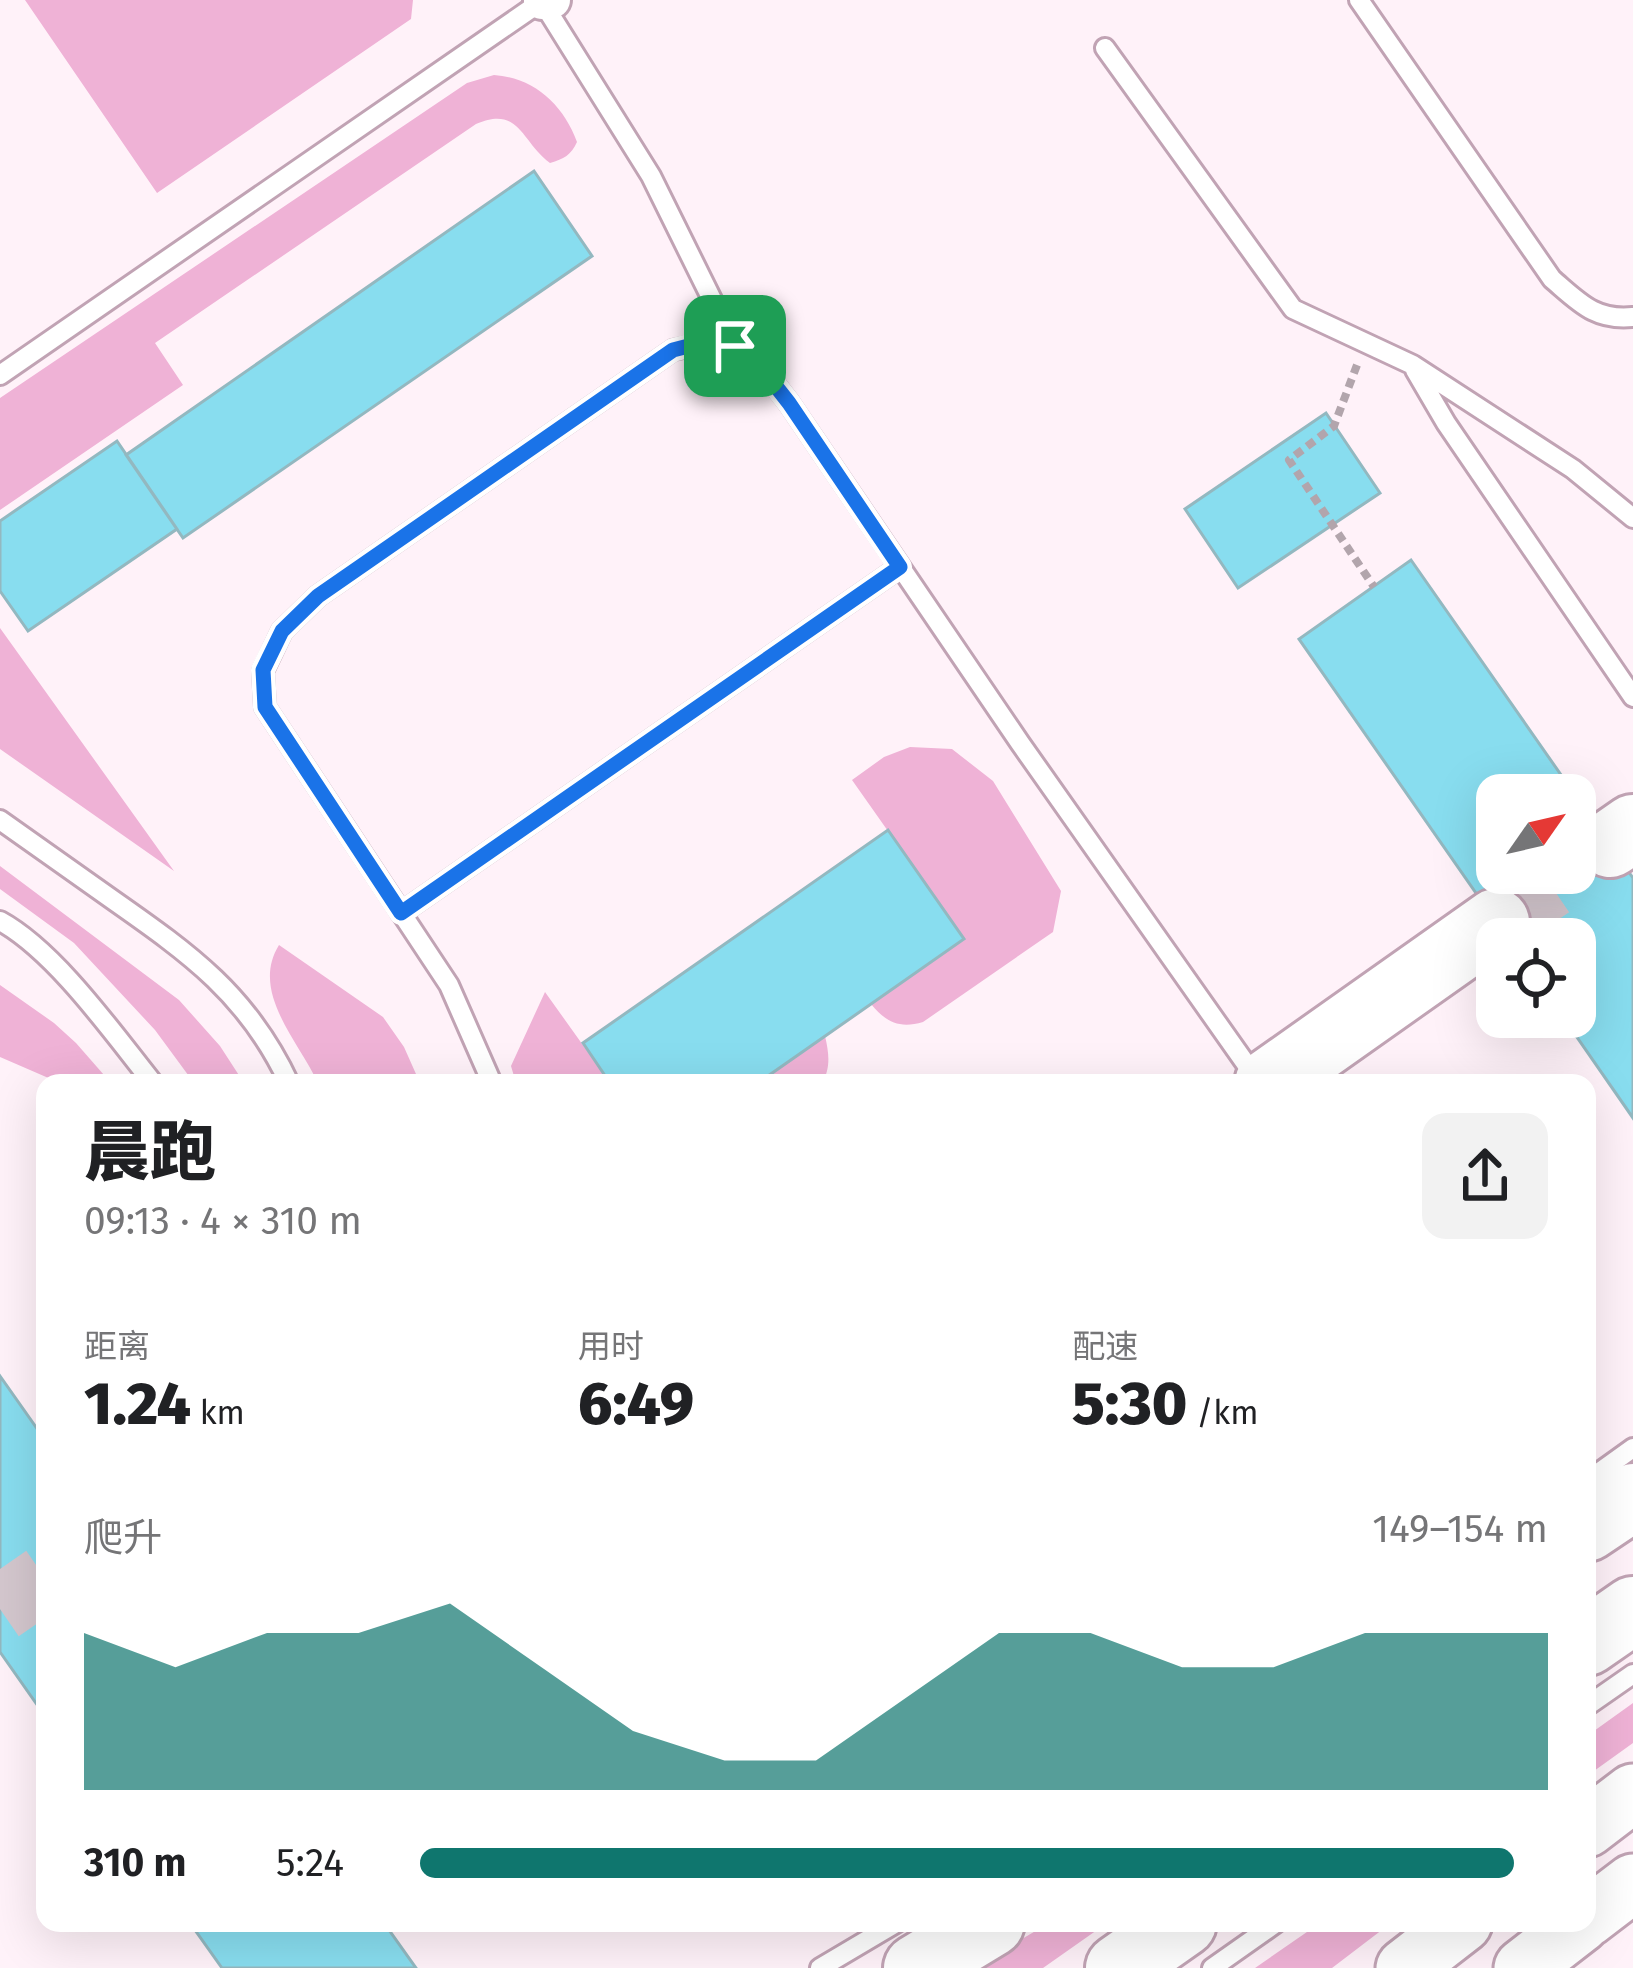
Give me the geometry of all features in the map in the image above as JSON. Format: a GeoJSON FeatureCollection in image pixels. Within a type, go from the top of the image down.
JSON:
{"type":"FeatureCollection","features":[{"type":"Feature","properties":{"kind":"highway"},"geometry":{"type":"LineString","coordinates":[[1277,1074],[1476,936]]}},
{"type":"Feature","properties":{"kind":"highway"},"geometry":{"type":"LineString","coordinates":[[1596,1522],[1633,1497]]}},
{"type":"Feature","properties":{"kind":"highway"},"geometry":{"type":"LineString","coordinates":[[1596,1636],[1633,1610]]}},
{"type":"Feature","properties":{"kind":"highway"},"geometry":{"type":"LineString","coordinates":[[1119,1968],[1170,1932]]}},
{"type":"Feature","properties":{"kind":"main road"},"geometry":{"type":"LineString","coordinates":[[1596,1821],[1633,1793]]}},
{"type":"Feature","properties":{"kind":"main road"},"geometry":{"type":"LineString","coordinates":[[1596,1912],[1633,1883]]}},
{"type":"Feature","properties":{"kind":"main road"},"geometry":{"type":"LineString","coordinates":[[1405,1968],[1451,1932]]}},
{"type":"Feature","properties":{"kind":"main road"},"geometry":{"type":"LineString","coordinates":[[1523,1968],[1570,1932]]}},
{"type":"Feature","properties":{"kind":"street"},"geometry":{"type":"LineString","coordinates":[[542,1],[552,0]]}},
{"type":"Feature","properties":{"kind":"lane"},"geometry":{"type":"LineString","coordinates":[[1359,0],[1552,279],[1585,308],[1614,319],[1633,317]]}},
{"type":"Feature","properties":{"kind":"lane"},"geometry":{"type":"LineString","coordinates":[[0,375],[542,1],[651,176],[735,346],[763,370],[789,403],[1020,743],[1258,1074]]}},
{"type":"Feature","properties":{"kind":"lane"},"geometry":{"type":"LineString","coordinates":[[1105,48],[1293,309],[1413,365],[1573,469],[1633,518]]}},
{"type":"Feature","properties":{"kind":"lane"},"geometry":{"type":"LineString","coordinates":[[488,1074],[449,985],[265,707],[263,670],[282,631],[318,596],[673,350],[704,342],[735,346]]}},
{"type":"Feature","properties":{"kind":"lane"},"geometry":{"type":"LineString","coordinates":[[1413,365],[1446,423],[1633,697]]}},
{"type":"Feature","properties":{"kind":"lane"},"geometry":{"type":"LineString","coordinates":[[401,913],[900,567]]}},
{"type":"Feature","properties":{"kind":"lane"},"geometry":{"type":"LineString","coordinates":[[0,820],[192,956],[236,1000],[285,1074]]}},
{"type":"Feature","properties":{"kind":"lane"},"geometry":{"type":"LineString","coordinates":[[0,921],[23,933],[146,1074]]}},
{"type":"Feature","properties":{"kind":"lane"},"geometry":{"type":"LineString","coordinates":[[1596,1475],[1633,1448]]}},
{"type":"Feature","properties":{"kind":"lane"},"geometry":{"type":"LineString","coordinates":[[1596,1700],[1633,1674]]}},
{"type":"Feature","properties":{"kind":"lane"},"geometry":{"type":"LineString","coordinates":[[1212,1968],[1263,1932]]}},
{"type":"Feature","properties":{"kind":"lane"},"geometry":{"type":"LineString","coordinates":[[820,1968],[940,1939]]}},
{"type":"Feature","properties":{"kind":"path"},"geometry":{"type":"LineString","coordinates":[[1366,343],[1334,426],[1288,460],[1374,587]]}},
{"type":"Feature","properties":{"kind":"shaded area"},"geometry":{"type":"Polygon","coordinates":[[[25,0],[413,0],[411,19],[157,193],[25,0]]]}},
{"type":"Feature","properties":{"kind":"shaded area"},"geometry":{"type":"Polygon","coordinates":[[[494,75],[522,81],[555,105],[577,142],[570,153],[550,163],[511,122],[491,119],[476,124],[155,343],[183,385],[0,510],[0,398],[467,83],[494,75]]]}},
{"type":"Feature","properties":{"kind":"shaded area"},"geometry":{"type":"Polygon","coordinates":[[[0,628],[174,871],[0,749],[0,628]]]}},
{"type":"Feature","properties":{"kind":"shaded area"},"geometry":{"type":"Polygon","coordinates":[[[910,747],[952,749],[993,781],[1061,891],[1053,932],[923,1022],[907,1025],[888,1019],[871,1004],[964,939],[852,780],[884,757],[910,747]]]}},
{"type":"Feature","properties":{"kind":"shaded area"},"geometry":{"type":"Polygon","coordinates":[[[0,866],[179,1000],[238,1074],[187,1074],[155,1030],[74,943],[0,889],[0,866]]]}},
{"type":"Feature","properties":{"kind":"shaded area"},"geometry":{"type":"Polygon","coordinates":[[[279,945],[383,1017],[416,1074],[313,1074],[273,998],[272,963],[279,945]]]}},
{"type":"Feature","properties":{"kind":"shaded area"},"geometry":{"type":"Polygon","coordinates":[[[0,985],[54,1023],[103,1074],[39,1074],[0,1057],[0,985]]]}},
{"type":"Feature","properties":{"kind":"shaded area"},"geometry":{"type":"Polygon","coordinates":[[[545,992],[604,1074],[513,1074],[511,1066],[545,992]]]}},
{"type":"Feature","properties":{"kind":"shaded area"},"geometry":{"type":"Polygon","coordinates":[[[825,1036],[826,1074],[771,1074],[825,1036]]]}},
{"type":"Feature","properties":{"kind":"shaded area"},"geometry":{"type":"Polygon","coordinates":[[[1633,1703],[1633,1743],[1596,1770],[1596,1730],[1633,1703]]]}},
{"type":"Feature","properties":{"kind":"shaded area"},"geometry":{"type":"Polygon","coordinates":[[[1034,1932],[1094,1932],[1043,1968],[973,1968],[1034,1932]]]}},
{"type":"Feature","properties":{"kind":"shaded area"},"geometry":{"type":"Polygon","coordinates":[[[1307,1932],[1379,1932],[1332,1968],[1255,1968],[1307,1932]]]}},
{"type":"Feature","properties":{"kind":"building"},"geometry":{"type":"Polygon","coordinates":[[[534,171],[592,256],[183,538],[126,455],[534,171]]]}},
{"type":"Feature","properties":{"kind":"building"},"geometry":{"type":"Polygon","coordinates":[[[1326,413],[1380,493],[1238,588],[1185,509],[1326,413]]]}},
{"type":"Feature","properties":{"kind":"building"},"geometry":{"type":"Polygon","coordinates":[[[117,441],[177,529],[28,631],[0,591],[0,521],[117,441]]]}},
{"type":"Feature","properties":{"kind":"building"},"geometry":{"type":"Polygon","coordinates":[[[1411,560],[1560,774],[1476,774],[1476,893],[1299,639],[1411,560]]]}},
{"type":"Feature","properties":{"kind":"building"},"geometry":{"type":"Polygon","coordinates":[[[1596,825],[1633,878],[1633,1118],[1578,1038],[1596,1038],[1596,918],[1493,918],[1477,894],[1596,894],[1596,825]]]}},
{"type":"Feature","properties":{"kind":"building"},"geometry":{"type":"Polygon","coordinates":[[[888,830],[964,939],[771,1074],[604,1074],[583,1043],[888,830]]]}},
{"type":"Feature","properties":{"kind":"building"},"geometry":{"type":"Polygon","coordinates":[[[0,1376],[36,1427],[36,1703],[0,1652],[0,1376]]]}},
{"type":"Feature","properties":{"kind":"building"},"geometry":{"type":"Polygon","coordinates":[[[196,1932],[390,1932],[416,1968],[222,1968],[196,1932]]]}},
{"type":"Feature","properties":{"kind":"tunnel"},"geometry":{"type":"LineString","coordinates":[[1502,918],[1537,894]]}},
{"type":"Feature","properties":{"kind":"tunnel"},"geometry":{"type":"LineString","coordinates":[[0,1609],[36,1584]]}},
{"type":"Feature","properties":{"kind":"route"},"geometry":{"type":"LineString","coordinates":[[704,342],[735,346],[763,370],[789,403],[900,567],[401,913],[265,707],[263,670],[282,631],[318,596],[673,350],[704,342]]}}]}
